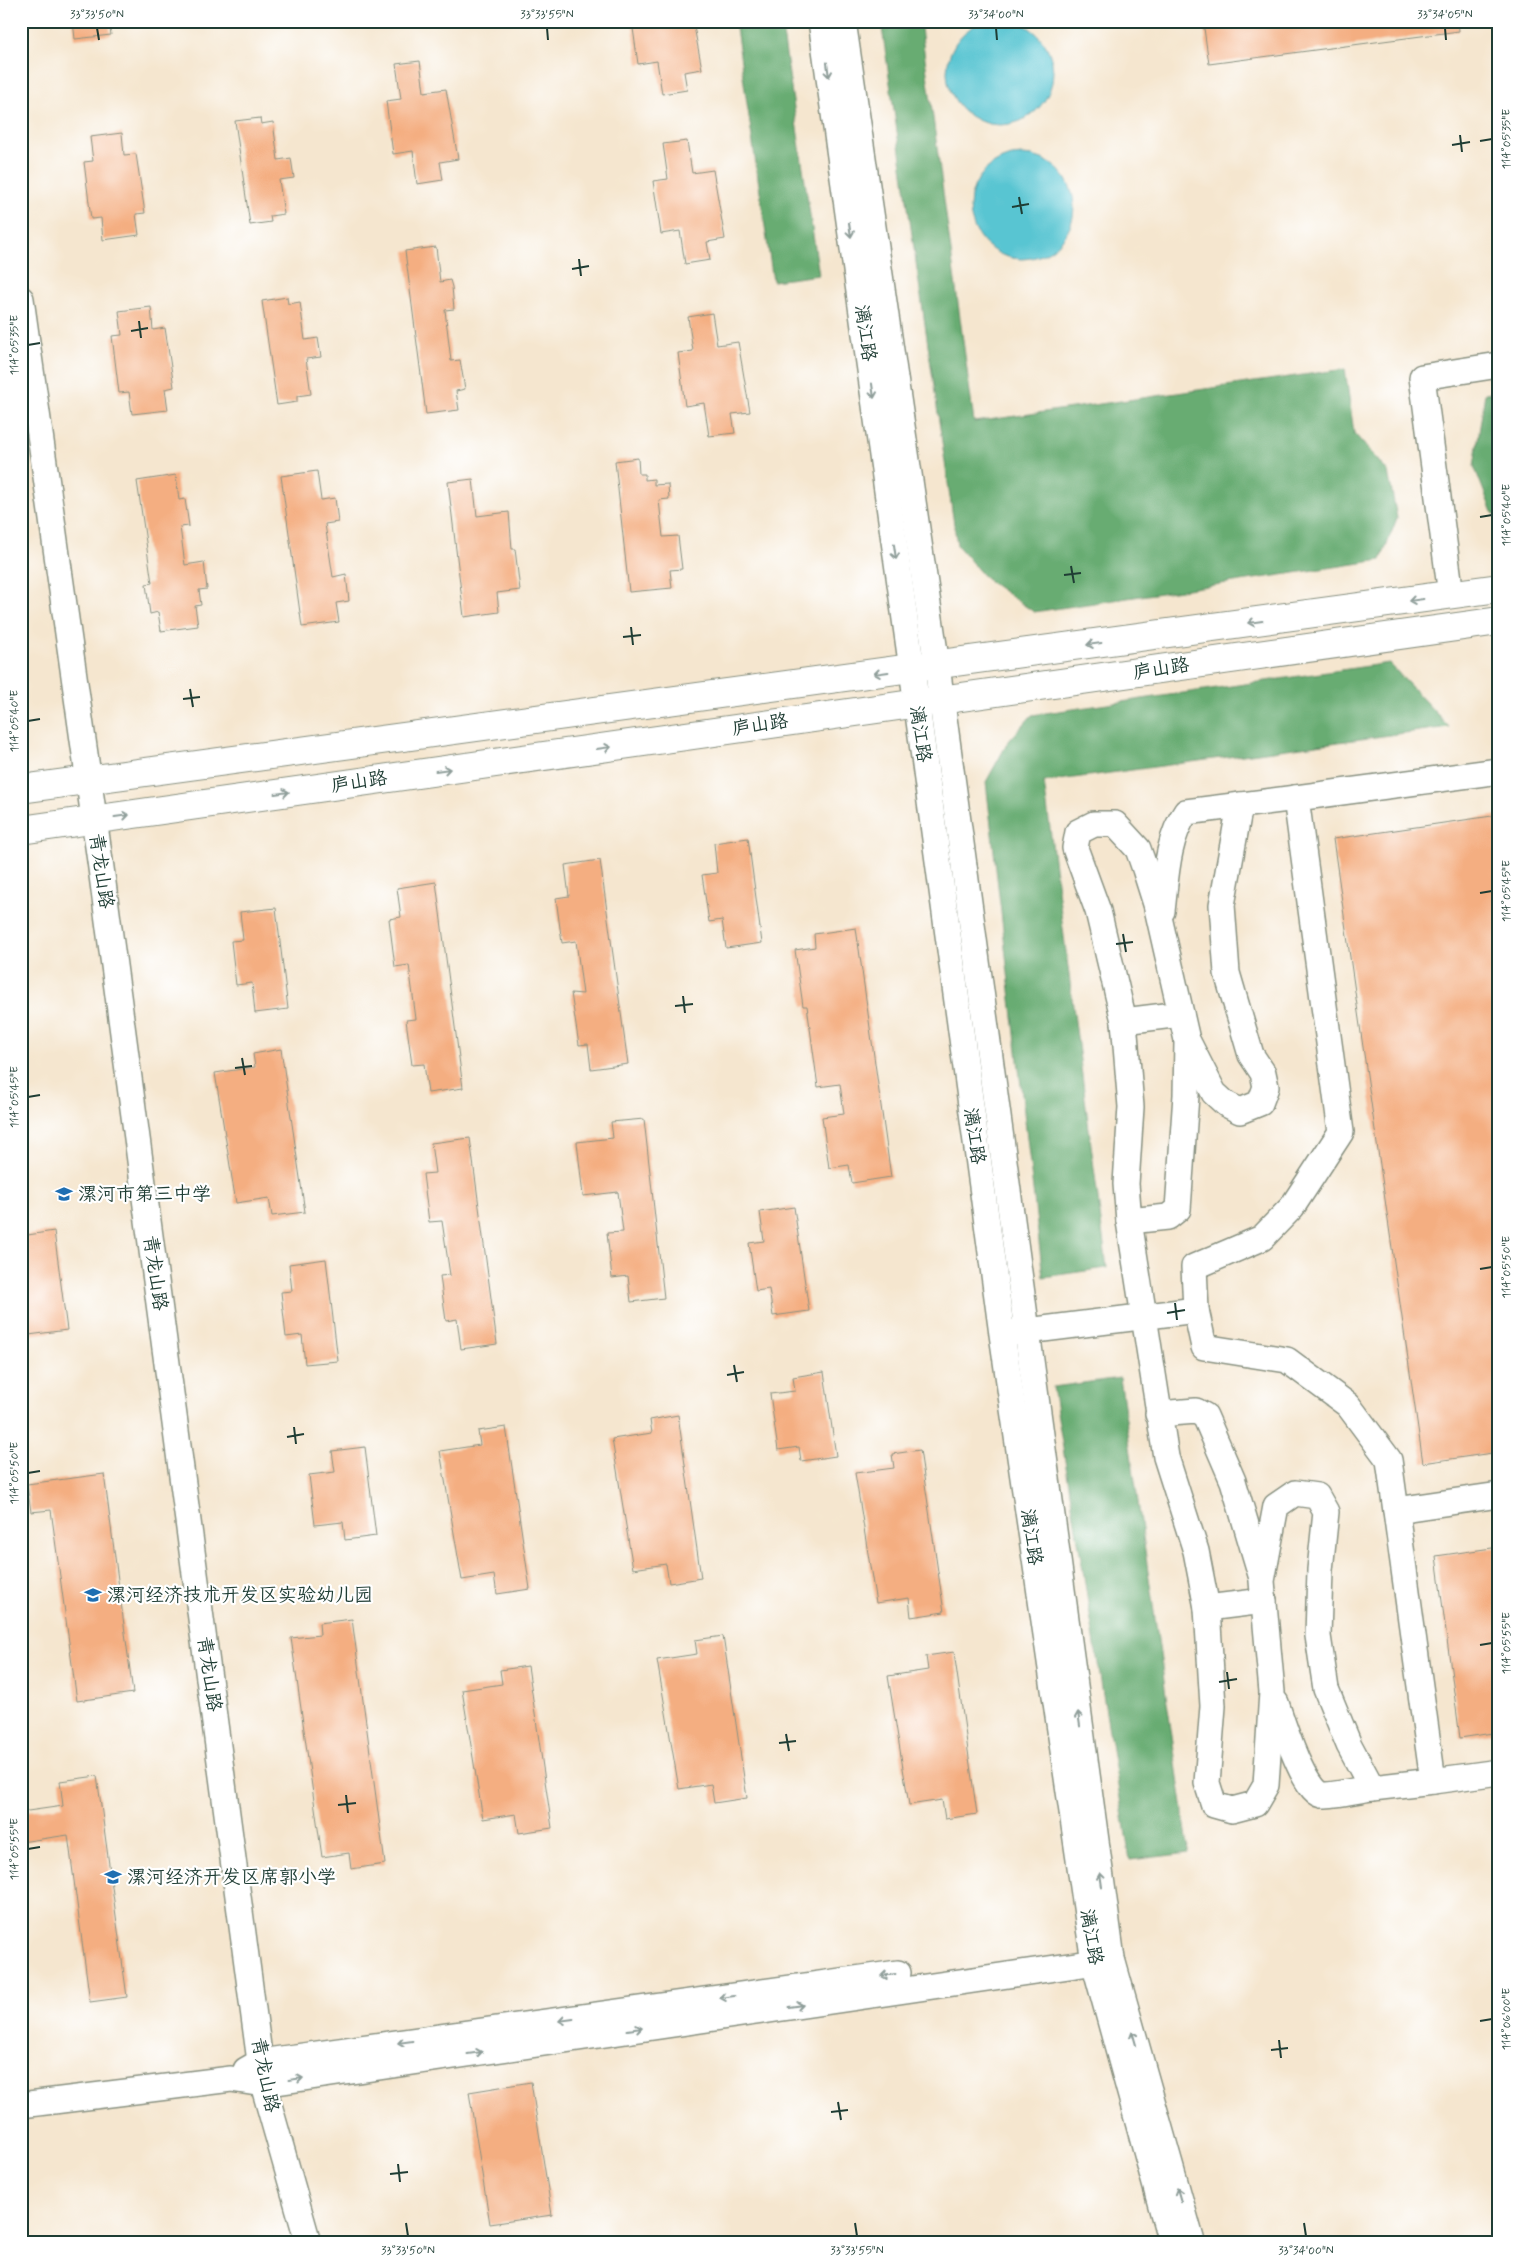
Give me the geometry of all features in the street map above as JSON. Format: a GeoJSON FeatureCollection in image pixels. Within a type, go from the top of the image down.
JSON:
{"type":"FeatureCollection","features":[{"type":"Feature","properties":{"kind":"main road","name":"庐山路"},"geometry":{"type":"LineString","coordinates":[[21,789],[1499,588]]}},
{"type":"Feature","properties":{"kind":"main road"},"geometry":{"type":"LineString","coordinates":[[1451,595],[1456,627]]}},
{"type":"Feature","properties":{"kind":"main road","name":"庐山路"},"geometry":{"type":"LineString","coordinates":[[21,830],[1499,620]]}},
{"type":"Feature","properties":{"kind":"street","name":"漓江路"},"geometry":{"type":"LineString","coordinates":[[821,21],[925,667]]}},
{"type":"Feature","properties":{"kind":"street","name":"漓江路"},"geometry":{"type":"LineString","coordinates":[[843,21],[925,667],[1002,1334],[1102,1953],[1171,2242]]}},
{"type":"Feature","properties":{"kind":"street","name":"青龙山路"},"geometry":{"type":"LineString","coordinates":[[21,299],[89,779],[262,2073],[308,2242]]}},
{"type":"Feature","properties":{"kind":"street"},"geometry":{"type":"LineString","coordinates":[[1451,595],[1422,377],[1499,365]]}},
{"type":"Feature","properties":{"kind":"street","name":"漓江路"},"geometry":{"type":"LineString","coordinates":[[928,702],[1027,1331],[1102,1953],[1192,2242]]}},
{"type":"Feature","properties":{"kind":"street"},"geometry":{"type":"LineString","coordinates":[[1240,805],[1222,905],[1226,973],[1251,1055],[1263,1073],[1266,1087],[1260,1103],[1240,1111],[1226,1104],[1214,1093],[1188,1040],[1161,923],[1157,867],[1177,825],[1186,812],[1499,771]]}},
{"type":"Feature","properties":{"kind":"street"},"geometry":{"type":"LineString","coordinates":[[1296,798],[1340,1132],[1292,1207],[1262,1238],[1194,1267],[1196,1310],[1204,1347],[1287,1360],[1348,1405],[1389,1460],[1433,1781]]}},
{"type":"Feature","properties":{"kind":"street"},"geometry":{"type":"LineString","coordinates":[[1157,867],[1115,824],[1094,824],[1078,832],[1075,848],[1098,910],[1124,1021],[1131,1107],[1126,1184],[1129,1221],[1158,1414],[1166,1457],[1196,1551],[1207,1608],[1213,1706],[1207,1783],[1214,1805],[1232,1810],[1255,1804],[1266,1785],[1272,1692],[1263,1591],[1245,1517],[1233,1481],[1205,1416],[1196,1410],[1158,1414]]}},
{"type":"Feature","properties":{"kind":"street"},"geometry":{"type":"LineString","coordinates":[[1124,1021],[1181,1014]]}},
{"type":"Feature","properties":{"kind":"street"},"geometry":{"type":"LineString","coordinates":[[1129,1221],[1168,1217],[1178,1209],[1188,1040]]}},
{"type":"Feature","properties":{"kind":"street"},"geometry":{"type":"LineString","coordinates":[[1186,1096],[1214,1093]]}},
{"type":"Feature","properties":{"kind":"street"},"geometry":{"type":"LineString","coordinates":[[1002,1334],[1196,1310]]}},
{"type":"Feature","properties":{"kind":"street"},"geometry":{"type":"LineString","coordinates":[[1263,1591],[1276,1506],[1295,1493],[1316,1496],[1326,1512],[1320,1570],[1318,1636],[1326,1689],[1349,1744],[1372,1788]]}},
{"type":"Feature","properties":{"kind":"street"},"geometry":{"type":"LineString","coordinates":[[1396,1510],[1499,1495]]}},
{"type":"Feature","properties":{"kind":"street"},"geometry":{"type":"LineString","coordinates":[[1245,1517],[1274,1513]]}},
{"type":"Feature","properties":{"kind":"street"},"geometry":{"type":"LineString","coordinates":[[1207,1608],[1263,1591]]}},
{"type":"Feature","properties":{"kind":"street"},"geometry":{"type":"LineString","coordinates":[[1272,1692],[1292,1753],[1314,1790],[1322,1795],[1499,1772]]}},
{"type":"Feature","properties":{"kind":"street"},"geometry":{"type":"LineString","coordinates":[[1268,1755],[1292,1753]]}},
{"type":"Feature","properties":{"kind":"street"},"geometry":{"type":"LineString","coordinates":[[21,2105],[231,2079],[1102,1953]]}},
{"type":"Feature","properties":{"kind":"green space"},"geometry":{"type":"Polygon","coordinates":[[[735,21],[781,21],[819,275],[773,281],[735,21]]]}},
{"type":"Feature","properties":{"kind":"green space"},"geometry":{"type":"Polygon","coordinates":[[[881,21],[920,21],[974,422],[1345,369],[1354,433],[1388,472],[1397,518],[1381,560],[1034,612],[986,579],[957,545],[881,21]]]}},
{"type":"Feature","properties":{"kind":"green space"},"geometry":{"type":"Polygon","coordinates":[[[1499,391],[1499,518],[1492,512],[1474,466],[1485,393],[1499,391]]]}},
{"type":"Feature","properties":{"kind":"green space"},"geometry":{"type":"Polygon","coordinates":[[[1389,663],[1449,727],[1044,782],[1107,1268],[1043,1277],[986,782],[1008,742],[1032,715],[1389,663]]]}},
{"type":"Feature","properties":{"kind":"green space"},"geometry":{"type":"Polygon","coordinates":[[[1120,1378],[1189,1853],[1130,1860],[1053,1387],[1120,1378]]]}},
{"type":"Feature","properties":{"kind":"water"},"geometry":{"type":"Polygon","coordinates":[[[1000,19],[1020,23],[1038,34],[1049,52],[1053,72],[1049,92],[1038,110],[1020,121],[1000,125],[980,121],[962,110],[951,92],[947,72],[951,52],[962,34],[980,23],[1000,19]]]}},
{"type":"Feature","properties":{"kind":"water"},"geometry":{"type":"Polygon","coordinates":[[[1022,155],[1042,159],[1059,170],[1070,187],[1074,207],[1070,227],[1059,244],[1042,255],[1022,259],[1002,255],[985,244],[974,227],[970,207],[974,187],[985,170],[1002,159],[1022,155]]]}},
{"type":"Feature","properties":{"kind":"building"},"geometry":{"type":"Polygon","coordinates":[[[73,21],[109,21],[111,35],[75,39],[73,21]]]}},
{"type":"Feature","properties":{"kind":"building"},"geometry":{"type":"Polygon","coordinates":[[[632,21],[693,21],[702,69],[684,72],[687,90],[662,94],[657,61],[638,64],[632,21]]]}},
{"type":"Feature","properties":{"kind":"building"},"geometry":{"type":"Polygon","coordinates":[[[1203,21],[1458,21],[1459,31],[1209,64],[1203,21]]]}},
{"type":"Feature","properties":{"kind":"building"},"geometry":{"type":"Polygon","coordinates":[[[420,61],[424,92],[446,89],[458,159],[440,162],[443,180],[417,184],[413,151],[393,154],[386,101],[401,99],[396,64],[420,61]]]}},
{"type":"Feature","properties":{"kind":"building"},"geometry":{"type":"Polygon","coordinates":[[[260,118],[261,124],[273,122],[278,160],[291,158],[294,178],[279,180],[284,214],[270,216],[271,222],[250,225],[235,121],[260,118]]]}},
{"type":"Feature","properties":{"kind":"building"},"geometry":{"type":"Polygon","coordinates":[[[122,133],[124,155],[136,154],[145,213],[136,214],[139,235],[103,240],[101,218],[91,219],[84,162],[93,161],[90,137],[122,133]]]}},
{"type":"Feature","properties":{"kind":"building"},"geometry":{"type":"Polygon","coordinates":[[[687,141],[692,173],[713,170],[725,239],[707,242],[710,260],[685,264],[680,231],[661,234],[653,181],[668,179],[663,144],[687,141]]]}},
{"type":"Feature","properties":{"kind":"building"},"geometry":{"type":"Polygon","coordinates":[[[436,247],[440,282],[450,280],[452,287],[454,309],[445,310],[451,361],[460,360],[465,389],[456,391],[459,410],[426,414],[405,251],[436,247]]]}},
{"type":"Feature","properties":{"kind":"building"},"geometry":{"type":"Polygon","coordinates":[[[287,297],[288,304],[300,302],[305,340],[318,338],[321,357],[306,359],[311,394],[297,396],[297,402],[277,405],[262,301],[287,297]]]}},
{"type":"Feature","properties":{"kind":"building"},"geometry":{"type":"Polygon","coordinates":[[[151,307],[153,330],[165,328],[174,387],[165,389],[168,410],[132,414],[129,392],[119,393],[112,336],[122,335],[119,311],[151,307]]]}},
{"type":"Feature","properties":{"kind":"building"},"geometry":{"type":"Polygon","coordinates":[[[712,313],[717,345],[738,342],[750,412],[732,414],[735,433],[709,436],[704,403],[685,406],[678,353],[693,351],[688,317],[712,313]]]}},
{"type":"Feature","properties":{"kind":"building"},"geometry":{"type":"Polygon","coordinates":[[[638,458],[639,474],[645,474],[645,480],[654,479],[654,485],[668,484],[669,499],[659,500],[663,537],[678,536],[682,569],[670,570],[672,588],[629,592],[615,461],[638,458]]]}},
{"type":"Feature","properties":{"kind":"building"},"geometry":{"type":"Polygon","coordinates":[[[317,471],[321,500],[335,498],[338,522],[325,524],[333,577],[346,574],[349,601],[336,603],[339,622],[302,627],[281,476],[317,471]]]}},
{"type":"Feature","properties":{"kind":"building"},"geometry":{"type":"Polygon","coordinates":[[[176,475],[179,500],[185,499],[189,526],[180,527],[185,565],[204,562],[207,589],[199,590],[201,605],[195,606],[198,626],[161,631],[158,612],[150,614],[146,584],[152,583],[137,481],[176,475]]]}},
{"type":"Feature","properties":{"kind":"building"},"geometry":{"type":"Polygon","coordinates":[[[473,479],[477,516],[509,512],[512,549],[515,549],[520,590],[497,593],[499,612],[464,617],[448,482],[473,479]]]}},
{"type":"Feature","properties":{"kind":"building"},"geometry":{"type":"Polygon","coordinates":[[[1499,815],[1499,1452],[1423,1463],[1333,839],[1499,815]]]}},
{"type":"Feature","properties":{"kind":"building"},"geometry":{"type":"Polygon","coordinates":[[[748,838],[762,943],[726,948],[722,920],[709,922],[702,875],[717,873],[714,843],[748,838]]]}},
{"type":"Feature","properties":{"kind":"building"},"geometry":{"type":"Polygon","coordinates":[[[600,860],[628,1064],[591,1069],[588,1044],[579,1045],[571,993],[583,994],[576,941],[562,943],[556,898],[569,896],[565,865],[600,860]]]}},
{"type":"Feature","properties":{"kind":"building"},"geometry":{"type":"Polygon","coordinates":[[[436,882],[463,1088],[428,1093],[424,1064],[412,1065],[406,1020],[416,1019],[409,965],[395,967],[389,919],[401,917],[397,888],[436,882]]]}},
{"type":"Feature","properties":{"kind":"building"},"geometry":{"type":"Polygon","coordinates":[[[276,908],[288,1009],[255,1013],[252,983],[236,985],[231,941],[243,940],[240,912],[276,908]]]}},
{"type":"Feature","properties":{"kind":"building"},"geometry":{"type":"Polygon","coordinates":[[[856,928],[891,1177],[852,1183],[849,1165],[829,1168],[822,1117],[844,1114],[840,1084],[818,1087],[807,1006],[803,1006],[795,950],[815,947],[814,934],[856,928]]]}},
{"type":"Feature","properties":{"kind":"building"},"geometry":{"type":"Polygon","coordinates":[[[281,1049],[305,1212],[272,1216],[269,1198],[236,1203],[215,1073],[255,1067],[253,1054],[281,1049]]]}},
{"type":"Feature","properties":{"kind":"building"},"geometry":{"type":"Polygon","coordinates":[[[644,1119],[664,1298],[631,1302],[628,1276],[612,1278],[607,1233],[623,1232],[618,1192],[583,1196],[577,1142],[613,1138],[611,1122],[644,1119]]]}},
{"type":"Feature","properties":{"kind":"building"},"geometry":{"type":"Polygon","coordinates":[[[470,1138],[497,1344],[461,1349],[457,1319],[446,1321],[440,1276],[450,1275],[442,1221],[429,1222],[423,1174],[435,1173],[431,1143],[470,1138]]]}},
{"type":"Feature","properties":{"kind":"building"},"geometry":{"type":"Polygon","coordinates":[[[794,1207],[809,1311],[773,1316],[769,1289],[756,1291],[749,1243],[764,1241],[760,1212],[794,1207]]]}},
{"type":"Feature","properties":{"kind":"building"},"geometry":{"type":"Polygon","coordinates":[[[54,1231],[67,1330],[21,1336],[21,1236],[54,1231]]]}},
{"type":"Feature","properties":{"kind":"building"},"geometry":{"type":"Polygon","coordinates":[[[326,1259],[338,1361],[305,1364],[302,1335],[286,1337],[281,1292],[292,1291],[289,1264],[326,1259]]]}},
{"type":"Feature","properties":{"kind":"building"},"geometry":{"type":"Polygon","coordinates":[[[824,1372],[836,1456],[801,1461],[799,1447],[778,1450],[770,1394],[795,1391],[793,1377],[824,1372]]]}},
{"type":"Feature","properties":{"kind":"building"},"geometry":{"type":"Polygon","coordinates":[[[678,1415],[701,1578],[669,1583],[666,1564],[633,1569],[612,1439],[652,1433],[650,1420],[678,1415]]]}},
{"type":"Feature","properties":{"kind":"building"},"geometry":{"type":"Polygon","coordinates":[[[506,1427],[530,1589],[497,1594],[494,1575],[462,1580],[440,1451],[480,1445],[478,1431],[506,1427]]]}},
{"type":"Feature","properties":{"kind":"building"},"geometry":{"type":"Polygon","coordinates":[[[365,1447],[376,1536],[345,1540],[343,1522],[315,1525],[309,1475],[335,1472],[332,1451],[365,1447]]]}},
{"type":"Feature","properties":{"kind":"building"},"geometry":{"type":"Polygon","coordinates":[[[920,1450],[944,1612],[911,1617],[909,1598],[876,1603],[855,1473],[894,1468],[892,1454],[920,1450]]]}},
{"type":"Feature","properties":{"kind":"building"},"geometry":{"type":"Polygon","coordinates":[[[104,1474],[133,1693],[77,1701],[51,1510],[31,1512],[27,1484],[104,1474]]]}},
{"type":"Feature","properties":{"kind":"building"},"geometry":{"type":"Polygon","coordinates":[[[1499,1547],[1499,1732],[1460,1738],[1436,1556],[1499,1547]]]}},
{"type":"Feature","properties":{"kind":"building"},"geometry":{"type":"Polygon","coordinates":[[[352,1619],[385,1864],[351,1869],[349,1853],[322,1857],[291,1638],[320,1635],[319,1623],[352,1619]]]}},
{"type":"Feature","properties":{"kind":"building"},"geometry":{"type":"Polygon","coordinates":[[[723,1636],[747,1798],[714,1803],[711,1784],[679,1789],[657,1660],[697,1654],[695,1640],[723,1636]]]}},
{"type":"Feature","properties":{"kind":"building"},"geometry":{"type":"Polygon","coordinates":[[[954,1652],[977,1814],[945,1819],[942,1800],[909,1805],[888,1676],[928,1670],[926,1656],[954,1652]]]}},
{"type":"Feature","properties":{"kind":"building"},"geometry":{"type":"Polygon","coordinates":[[[528,1666],[552,1828],[519,1833],[516,1814],[483,1819],[462,1690],[502,1684],[500,1670],[528,1666]]]}},
{"type":"Feature","properties":{"kind":"building"},"geometry":{"type":"Polygon","coordinates":[[[97,1776],[127,1997],[90,2002],[68,1835],[21,1842],[21,1812],[63,1806],[60,1781],[97,1776]]]}},
{"type":"Feature","properties":{"kind":"building"},"geometry":{"type":"Polygon","coordinates":[[[531,2082],[552,2215],[490,2224],[469,2092],[531,2082]]]}},
{"type":"Feature","properties":{"kind":"place","name":"漯河市第三中学"},"geometry":{"type":"Point","coordinates":[64,1194]}},
{"type":"Feature","properties":{"kind":"place","name":"漯河经济技术开发区实验幼儿园"},"geometry":{"type":"Point","coordinates":[93,1595]}},
{"type":"Feature","properties":{"kind":"place","name":"漯河经济开发区席郭小学"},"geometry":{"type":"Point","coordinates":[113,1877]}}]}
